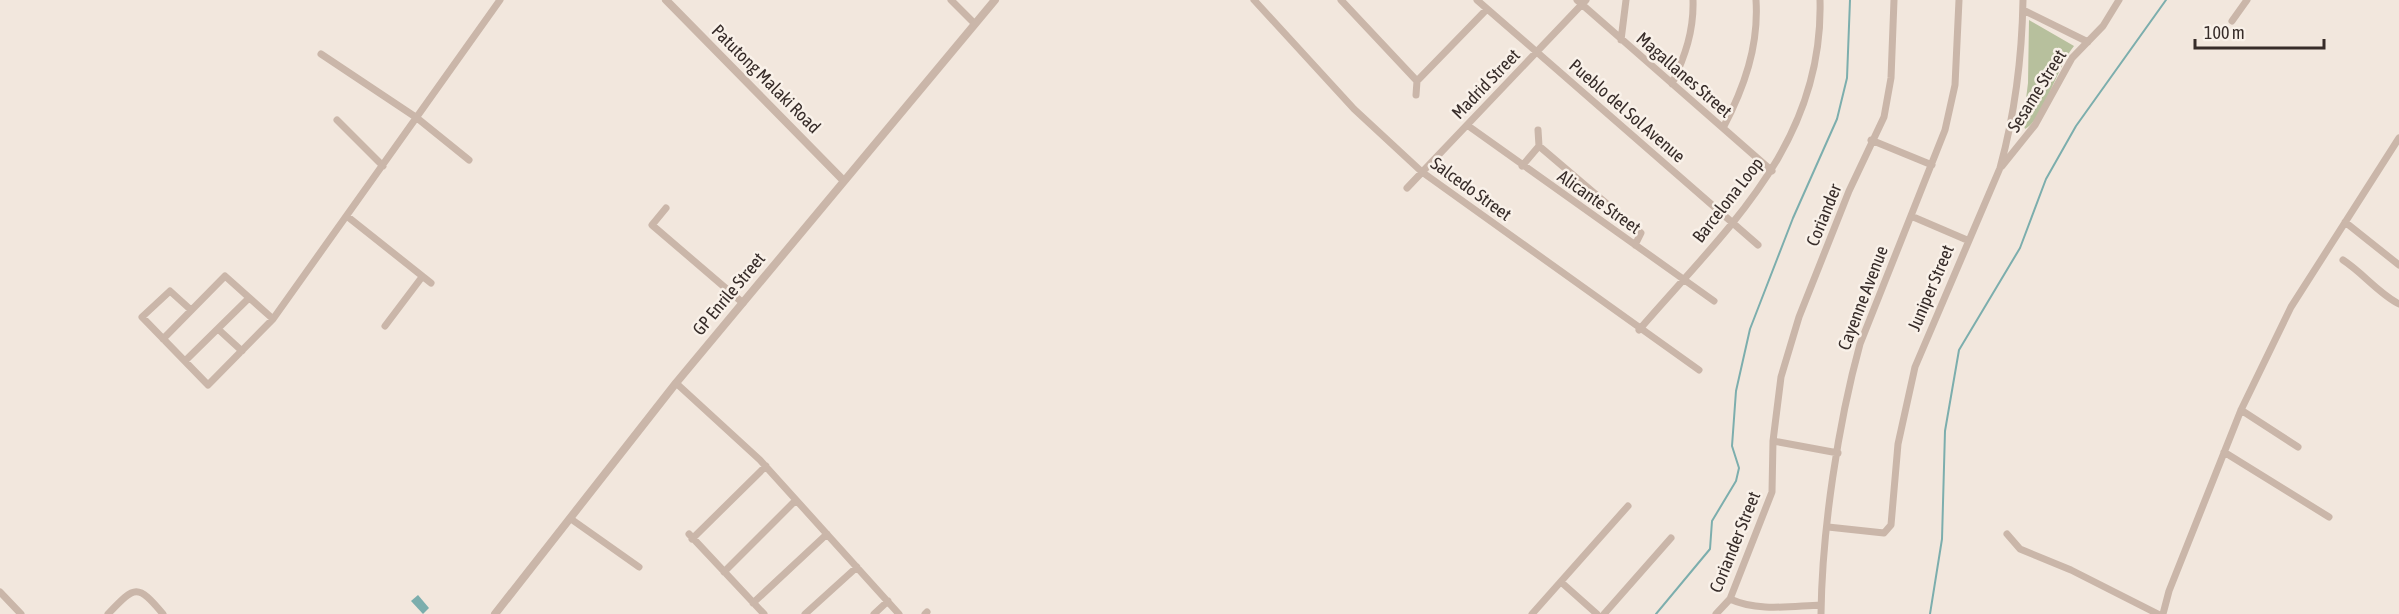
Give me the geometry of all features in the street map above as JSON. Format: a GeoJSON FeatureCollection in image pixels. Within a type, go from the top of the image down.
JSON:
{"type":"FeatureCollection","features":[{"type":"Feature","properties":{"kind":"street"},"geometry":{"type":"LineString","coordinates":[[190,310],[170,291],[142,317],[208,385],[273,319],[348,217],[500,0]]}},
{"type":"Feature","properties":{"kind":"street","name":"Patutong Malaki Road"},"geometry":{"type":"LineString","coordinates":[[666,0],[843,180]]}},
{"type":"Feature","properties":{"kind":"street"},"geometry":{"type":"LineString","coordinates":[[951,0],[974,23]]}},
{"type":"Feature","properties":{"kind":"street","name":"GP Enrile Street"},"geometry":{"type":"LineString","coordinates":[[495,614],[572,519],[617,456],[676,383],[995,0]]}},
{"type":"Feature","properties":{"kind":"street","name":"Salcedo Street"},"geometry":{"type":"LineString","coordinates":[[1254,0],[1353,109],[1422,172],[1639,330],[1699,370]]}},
{"type":"Feature","properties":{"kind":"street"},"geometry":{"type":"LineString","coordinates":[[1341,0],[1417,81]]}},
{"type":"Feature","properties":{"kind":"street","name":"Pueblo del Sol Avenue"},"geometry":{"type":"LineString","coordinates":[[1477,0],[1758,245]]}},
{"type":"Feature","properties":{"kind":"street"},"geometry":{"type":"LineString","coordinates":[[1621,40],[1626,0]]}},
{"type":"Feature","properties":{"kind":"street"},"geometry":{"type":"LineString","coordinates":[[1672,84],[1686,54],[1694,17],[1693,0]]}},
{"type":"Feature","properties":{"kind":"street"},"geometry":{"type":"LineString","coordinates":[[1723,128],[1740,96],[1752,56],[1757,15],[1756,0]]}},
{"type":"Feature","properties":{"kind":"street","name":"Barcelona Loop"},"geometry":{"type":"LineString","coordinates":[[1639,330],[1733,223],[1772,171],[1796,127],[1812,80],[1820,24],[1820,0]]}},
{"type":"Feature","properties":{"kind":"street","name":"Coriander"},"geometry":{"type":"LineString","coordinates":[[1773,441],[1781,377],[1790,342],[1871,140],[1884,117],[1889,98],[1894,0]]}},
{"type":"Feature","properties":{"kind":"street","name":"Cayenne Avenue"},"geometry":{"type":"LineString","coordinates":[[1821,614],[1828,527],[1838,453],[1860,344],[1932,165],[1952,108],[1959,0]]}},
{"type":"Feature","properties":{"kind":"street","name":"Juniper Street"},"geometry":{"type":"LineString","coordinates":[[1828,527],[1877,534],[1889,531],[1898,444],[1915,367],[1967,240],[2000,168],[2013,117],[2023,0]]}},
{"type":"Feature","properties":{"kind":"street"},"geometry":{"type":"LineString","coordinates":[[2232,21],[2247,0]]}},
{"type":"Feature","properties":{"kind":"street","name":"Madrid Street"},"geometry":{"type":"LineString","coordinates":[[1407,188],[1537,52],[1582,1]]}},
{"type":"Feature","properties":{"kind":"street","name":"Magallanes Street"},"geometry":{"type":"LineString","coordinates":[[1582,1],[1621,40],[1772,171]]}},
{"type":"Feature","properties":{"kind":"street","name":"Sesame Street"},"geometry":{"type":"LineString","coordinates":[[2000,168],[2035,125],[2072,58],[2103,26],[2117,1]]}},
{"type":"Feature","properties":{"kind":"street"},"geometry":{"type":"LineString","coordinates":[[1416,95],[1417,81],[1487,9]]}},
{"type":"Feature","properties":{"kind":"street"},"geometry":{"type":"LineString","coordinates":[[2023,10],[2088,42]]}},
{"type":"Feature","properties":{"kind":"street"},"geometry":{"type":"LineString","coordinates":[[321,54],[417,118],[469,160]]}},
{"type":"Feature","properties":{"kind":"street"},"geometry":{"type":"LineString","coordinates":[[337,120],[383,166]]}},
{"type":"Feature","properties":{"kind":"street","name":"Alicante Street"},"geometry":{"type":"LineString","coordinates":[[1467,125],[1714,301]]}},
{"type":"Feature","properties":{"kind":"street"},"geometry":{"type":"LineString","coordinates":[[1522,166],[1539,146],[1538,130]]}},
{"type":"Feature","properties":{"kind":"street"},"geometry":{"type":"LineString","coordinates":[[2007,534],[2020,549],[2071,570],[2161,614],[2241,410],[2291,307],[2399,138]]}},
{"type":"Feature","properties":{"kind":"street"},"geometry":{"type":"LineString","coordinates":[[1871,140],[1932,165]]}},
{"type":"Feature","properties":{"kind":"street"},"geometry":{"type":"LineString","coordinates":[[1539,146],[1641,233],[1635,245]]}},
{"type":"Feature","properties":{"kind":"street"},"geometry":{"type":"LineString","coordinates":[[666,208],[652,225],[743,303]]}},
{"type":"Feature","properties":{"kind":"street"},"geometry":{"type":"LineString","coordinates":[[1911,216],[1967,240]]}},
{"type":"Feature","properties":{"kind":"street"},"geometry":{"type":"LineString","coordinates":[[348,217],[431,283]]}},
{"type":"Feature","properties":{"kind":"street"},"geometry":{"type":"LineString","coordinates":[[2345,222],[2399,265]]}},
{"type":"Feature","properties":{"kind":"street"},"geometry":{"type":"LineString","coordinates":[[2343,260],[2399,304]]}},
{"type":"Feature","properties":{"kind":"street"},"geometry":{"type":"LineString","coordinates":[[163,339],[225,276],[273,319]]}},
{"type":"Feature","properties":{"kind":"street"},"geometry":{"type":"LineString","coordinates":[[385,326],[422,277]]}},
{"type":"Feature","properties":{"kind":"street"},"geometry":{"type":"LineString","coordinates":[[185,361],[249,298]]}},
{"type":"Feature","properties":{"kind":"street"},"geometry":{"type":"LineString","coordinates":[[218,328],[242,351]]}},
{"type":"Feature","properties":{"kind":"street"},"geometry":{"type":"LineString","coordinates":[[676,383],[766,466],[899,614]]}},
{"type":"Feature","properties":{"kind":"street"},"geometry":{"type":"LineString","coordinates":[[2241,410],[2298,447]]}},
{"type":"Feature","properties":{"kind":"street"},"geometry":{"type":"LineString","coordinates":[[1773,441],[1838,453]]}},
{"type":"Feature","properties":{"kind":"street","name":"Coriander Street"},"geometry":{"type":"LineString","coordinates":[[1716,614],[1730,599],[1772,492],[1773,441]]}},
{"type":"Feature","properties":{"kind":"street"},"geometry":{"type":"LineString","coordinates":[[2224,452],[2329,517]]}},
{"type":"Feature","properties":{"kind":"street"},"geometry":{"type":"LineString","coordinates":[[764,614],[691,537],[766,466]]}},
{"type":"Feature","properties":{"kind":"street"},"geometry":{"type":"LineString","coordinates":[[724,572],[796,500]]}},
{"type":"Feature","properties":{"kind":"street"},"geometry":{"type":"LineString","coordinates":[[1532,614],[1628,506]]}},
{"type":"Feature","properties":{"kind":"street"},"geometry":{"type":"LineString","coordinates":[[572,519],[639,567]]}},
{"type":"Feature","properties":{"kind":"street"},"geometry":{"type":"LineString","coordinates":[[753,603],[827,534]]}},
{"type":"Feature","properties":{"kind":"street"},"geometry":{"type":"LineString","coordinates":[[1604,614],[1671,538]]}},
{"type":"Feature","properties":{"kind":"street"},"geometry":{"type":"LineString","coordinates":[[805,614],[857,567]]}},
{"type":"Feature","properties":{"kind":"street"},"geometry":{"type":"LineString","coordinates":[[1561,582],[1597,614]]}},
{"type":"Feature","properties":{"kind":"street"},"geometry":{"type":"LineString","coordinates":[[108,614],[130,592],[138,590],[146,594],[163,614]]}},
{"type":"Feature","properties":{"kind":"street"},"geometry":{"type":"LineString","coordinates":[[0,592],[21,614]]}},
{"type":"Feature","properties":{"kind":"street"},"geometry":{"type":"LineString","coordinates":[[1730,599],[1745,606],[1756,607],[1821,605]]}},
{"type":"Feature","properties":{"kind":"street"},"geometry":{"type":"LineString","coordinates":[[874,614],[888,602]]}},
{"type":"Feature","properties":{"kind":"green space"},"geometry":{"type":"Polygon","coordinates":[[[2029,20],[2074,46],[2038,115],[2025,129],[2023,123],[2028,83],[2029,20]]]}},
{"type":"Feature","properties":{"kind":"water"},"geometry":{"type":"Polygon","coordinates":[[[418,595],[429,608],[423,614],[411,601],[418,595]]]}},
{"type":"Feature","properties":{"kind":"waterway"},"geometry":{"type":"LineString","coordinates":[[1656,614],[1710,549],[1712,521],[1736,481],[1739,468],[1732,446],[1736,391],[1750,329],[1793,218],[1837,119],[1847,78],[1850,0]]}},
{"type":"Feature","properties":{"kind":"waterway"},"geometry":{"type":"LineString","coordinates":[[1930,614],[1942,539],[1945,431],[1959,350],[2020,248],[2046,179],[2076,126],[2166,0]]}}]}
